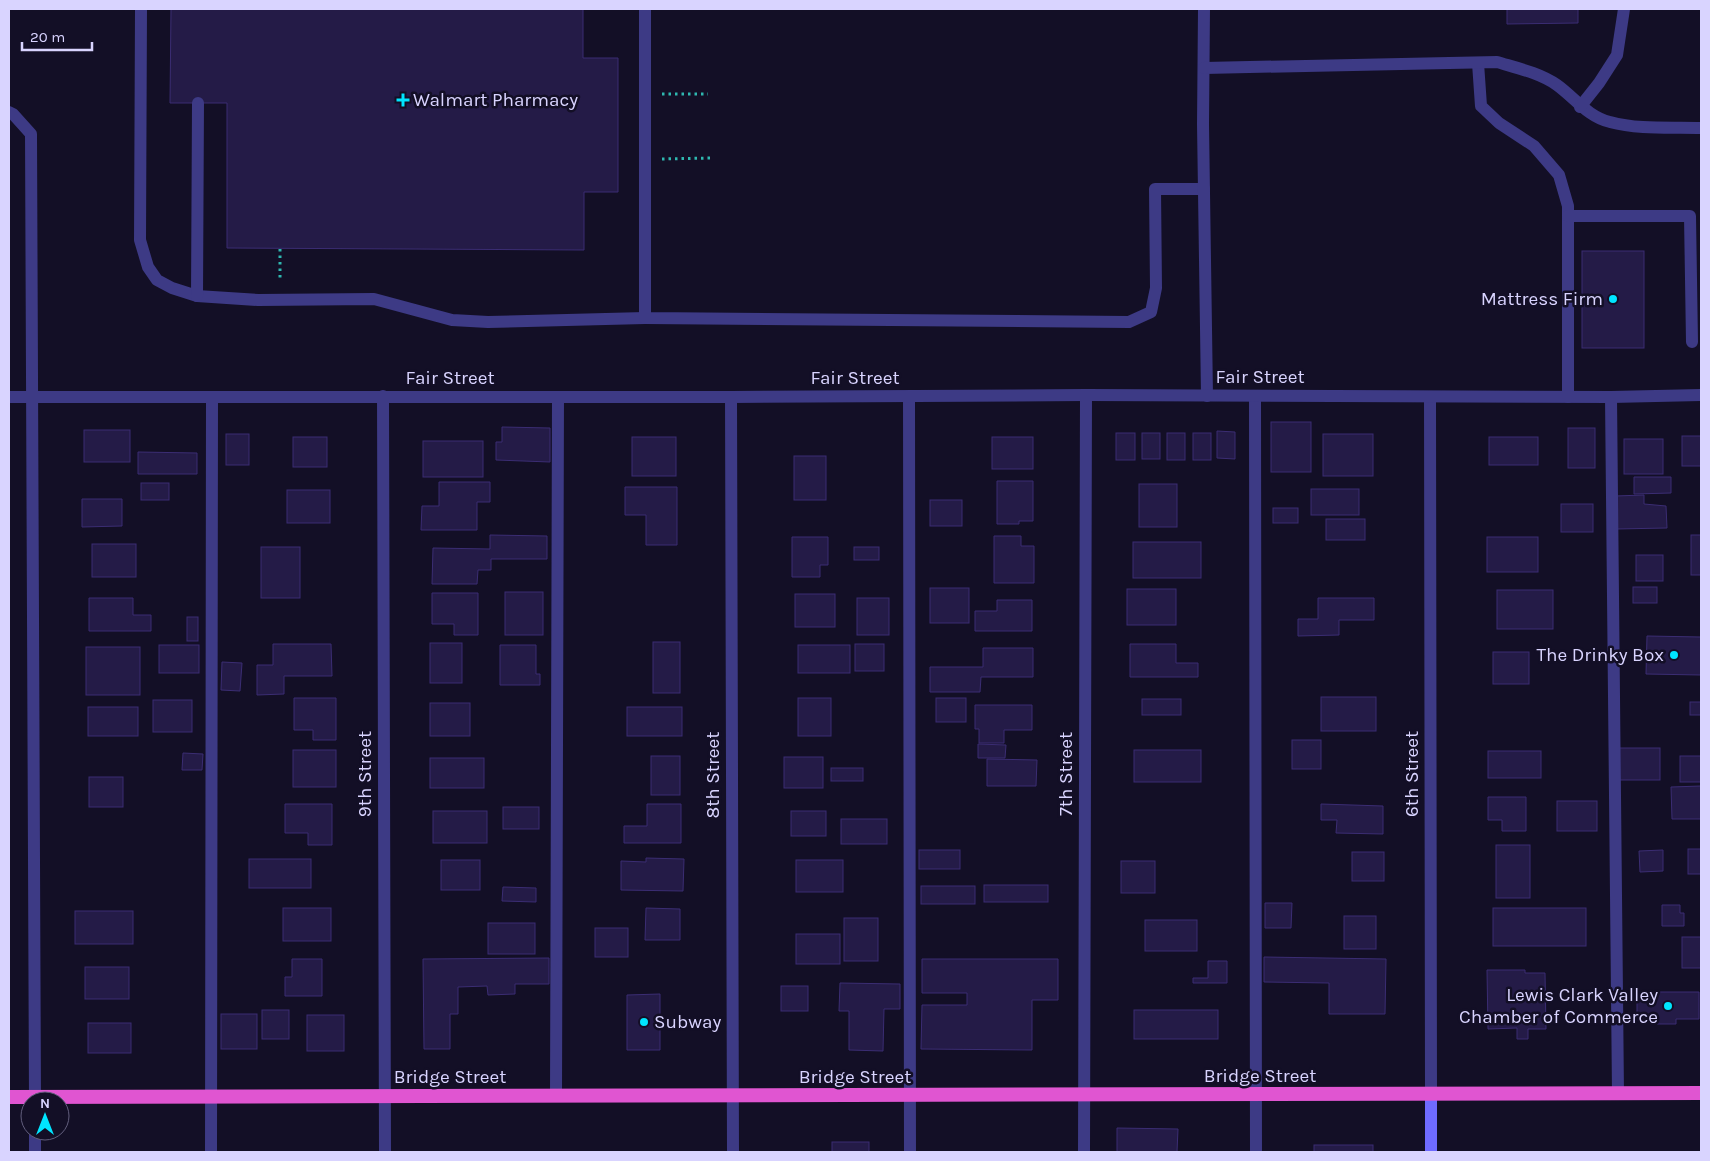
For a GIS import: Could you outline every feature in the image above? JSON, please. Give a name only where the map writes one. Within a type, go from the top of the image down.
[{"type":"highway","name":"Bridge Street","points":[[70,1099],[1084,1094],[1701,1094]]},
{"type":"main road","name":"6th Street","points":[[1431,1095],[1431,1152]]},
{"type":"street","points":[[141,9],[140,240],[148,267],[157,280],[172,288],[197,296],[258,300],[374,299],[452,320],[488,322],[644,318],[1129,322],[1151,312],[1156,288],[1155,189],[1204,189]]},
{"type":"street","points":[[644,9],[644,318]]},
{"type":"street","points":[[1204,9],[1207,396]]},
{"type":"street","points":[[1580,107],[1599,83],[1617,55],[1624,9]]},
{"type":"street","points":[[1204,68],[1497,62],[1530,72],[1557,85],[1580,107],[1608,122],[1646,127],[1701,128]]},
{"type":"street","points":[[1478,63],[1481,106],[1499,123],[1534,146],[1559,175],[1568,206],[1568,397]]},
{"type":"street","points":[[197,296],[198,103]]},
{"type":"street","points":[[9,112],[31,134],[35,1091]]},
{"type":"street","points":[[1568,216],[1690,216],[1692,342]]},
{"type":"street","name":"Fair Street","points":[[9,397],[1086,395],[1611,397],[1701,394]]},
{"type":"street","name":"7th Street","points":[[1084,1152],[1086,395]]},
{"type":"street","name":"9th Street","points":[[383,396],[385,1152]]},
{"type":"street","points":[[910,396],[910,1152]]},
{"type":"street","points":[[1255,396],[1256,1152]]},
{"type":"street","points":[[211,1152],[212,397]]},
{"type":"street","points":[[556,1096],[558,397]]},
{"type":"street","name":"8th Street","points":[[731,397],[733,1152]]},
{"type":"street","name":"6th Street","points":[[1430,397],[1431,1095]]},
{"type":"street","points":[[1611,397],[1618,1094]]},
{"type":"path","points":[[662,94],[708,94]]},
{"type":"path","points":[[661,159],[710,158]]},
{"type":"path","points":[[280,248],[280,278]]},
{"type":"building","points":[[171,9],[583,9],[583,58],[618,58],[618,192],[584,192],[584,250],[227,248],[227,103],[170,103]]},
{"type":"building","points":[[1507,9],[1578,9],[1578,23],[1507,24]]},
{"type":"building","name":"Mattress Firm","points":[[1582,251],[1644,251],[1644,348],[1582,348]]},
{"type":"building","points":[[1271,422],[1311,422],[1311,472],[1271,472]]},
{"type":"building","points":[[502,427],[550,428],[550,462],[496,460],[496,442],[502,442]]},
{"type":"building","points":[[1568,428],[1595,428],[1595,468],[1568,468]]},
{"type":"building","points":[[84,430],[130,430],[130,462],[84,462]]},
{"type":"building","points":[[1217,431],[1235,432],[1235,459],[1217,458]]},
{"type":"building","points":[[1116,433],[1135,433],[1135,460],[1116,460]]},
{"type":"building","points":[[1142,433],[1160,433],[1160,459],[1142,459]]},
{"type":"building","points":[[1167,433],[1185,433],[1185,460],[1167,460]]},
{"type":"building","points":[[1193,433],[1211,433],[1211,460],[1193,460]]},
{"type":"building","points":[[226,434],[249,434],[249,465],[226,465]]},
{"type":"building","points":[[1323,434],[1373,434],[1373,476],[1323,476]]},
{"type":"building","points":[[1682,436],[1701,436],[1701,466],[1682,466]]},
{"type":"building","points":[[293,437],[327,437],[327,467],[293,467]]},
{"type":"building","points":[[632,437],[676,437],[676,476],[632,476]]},
{"type":"building","points":[[992,437],[1033,437],[1033,469],[992,469]]},
{"type":"building","points":[[1489,437],[1538,437],[1538,465],[1489,465]]},
{"type":"building","points":[[1624,439],[1663,439],[1663,474],[1624,474]]},
{"type":"building","points":[[423,441],[483,441],[483,477],[423,477]]},
{"type":"building","points":[[138,452],[197,453],[197,474],[138,474]]},
{"type":"building","points":[[794,456],[826,456],[826,500],[794,500]]},
{"type":"building","points":[[1634,477],[1671,477],[1671,493],[1634,494]]},
{"type":"building","points":[[997,481],[1033,481],[1033,521],[1019,521],[1019,524],[997,524]]},
{"type":"building","points":[[439,482],[490,482],[490,502],[477,502],[477,530],[421,530],[422,506],[439,506]]},
{"type":"building","points":[[141,483],[169,483],[169,500],[141,500]]},
{"type":"building","points":[[1139,484],[1177,484],[1177,527],[1139,527]]},
{"type":"building","points":[[625,487],[677,487],[677,545],[646,545],[646,515],[625,515]]},
{"type":"building","points":[[1311,489],[1359,489],[1359,515],[1311,515]]},
{"type":"building","points":[[287,490],[330,490],[330,523],[287,523]]},
{"type":"building","points":[[1644,495],[1644,504],[1666,506],[1667,528],[1616,529],[1615,496]]},
{"type":"building","points":[[82,499],[122,499],[122,526],[82,527]]},
{"type":"building","points":[[930,500],[962,500],[962,526],[930,526]]},
{"type":"building","points":[[1561,504],[1593,504],[1593,532],[1561,532]]},
{"type":"building","points":[[1273,508],[1298,508],[1298,523],[1273,523]]},
{"type":"building","points":[[1326,519],[1365,519],[1365,540],[1326,540]]},
{"type":"building","points":[[490,535],[547,536],[547,559],[491,559],[491,570],[478,570],[477,584],[432,584],[433,548],[490,549]]},
{"type":"building","points":[[1691,535],[1701,535],[1701,575],[1691,575]]},
{"type":"building","points":[[994,536],[1021,536],[1021,546],[1034,546],[1034,583],[994,583]]},
{"type":"building","points":[[792,537],[828,537],[828,565],[820,565],[820,577],[792,577]]},
{"type":"building","points":[[1487,537],[1538,537],[1538,572],[1487,572]]},
{"type":"building","points":[[1133,542],[1201,542],[1201,578],[1133,578]]},
{"type":"building","points":[[92,544],[136,544],[136,577],[92,577]]},
{"type":"building","points":[[261,547],[300,547],[300,598],[261,598]]},
{"type":"building","points":[[854,547],[879,547],[879,560],[854,560]]},
{"type":"building","points":[[1636,555],[1663,555],[1663,581],[1636,581]]},
{"type":"building","points":[[1633,587],[1657,587],[1657,603],[1633,603]]},
{"type":"building","points":[[930,588],[969,588],[969,623],[930,623]]},
{"type":"building","points":[[1127,589],[1176,589],[1176,625],[1127,625]]},
{"type":"building","points":[[1497,590],[1553,590],[1553,629],[1497,629]]},
{"type":"building","points":[[505,592],[543,592],[543,635],[505,635]]},
{"type":"building","points":[[432,593],[478,593],[478,635],[454,635],[454,624],[432,624]]},
{"type":"building","points":[[795,594],[835,594],[835,627],[795,627]]},
{"type":"building","points":[[89,598],[133,598],[133,615],[151,615],[151,631],[89,631]]},
{"type":"building","points":[[857,598],[889,598],[889,635],[857,635]]},
{"type":"building","points":[[1318,598],[1374,598],[1374,620],[1339,620],[1339,635],[1298,636],[1298,619],[1318,619]]},
{"type":"building","points":[[997,600],[1032,600],[1032,631],[975,631],[975,611],[997,611]]},
{"type":"building","points":[[187,617],[198,617],[198,641],[187,641]]},
{"type":"building","name":"The Drinky Box","points":[[1647,636],[1701,637],[1701,675],[1646,674]]},
{"type":"building","points":[[653,642],[680,642],[680,693],[653,693]]},
{"type":"building","points":[[430,643],[462,643],[462,683],[430,683]]},
{"type":"building","points":[[273,644],[331,644],[332,676],[284,676],[284,694],[257,695],[257,665],[273,665]]},
{"type":"building","points":[[855,644],[884,644],[884,671],[855,671]]},
{"type":"building","points":[[1130,644],[1176,644],[1176,663],[1198,663],[1198,677],[1130,677]]},
{"type":"building","points":[[159,645],[199,645],[199,673],[159,673]]},
{"type":"building","points":[[500,645],[536,645],[536,674],[540,674],[540,685],[500,685]]},
{"type":"building","points":[[798,645],[850,645],[850,673],[798,673]]},
{"type":"building","points":[[86,647],[140,647],[140,695],[86,695]]},
{"type":"building","points":[[983,648],[1033,648],[1033,677],[981,677],[980,692],[930,692],[930,667],[983,667]]},
{"type":"building","points":[[1493,652],[1529,652],[1529,684],[1493,684]]},
{"type":"building","points":[[222,662],[242,663],[240,691],[221,690]]},
{"type":"building","points":[[1321,697],[1376,697],[1376,731],[1321,731]]},
{"type":"building","points":[[294,698],[336,698],[336,740],[313,740],[313,730],[294,730]]},
{"type":"building","points":[[798,698],[831,698],[831,736],[798,736]]},
{"type":"building","points":[[936,698],[966,698],[966,722],[936,722]]},
{"type":"building","points":[[1142,699],[1181,699],[1181,715],[1142,715]]},
{"type":"building","points":[[153,700],[192,700],[192,732],[153,732]]},
{"type":"building","points":[[1690,702],[1701,702],[1701,715],[1690,715]]},
{"type":"building","points":[[430,703],[470,703],[470,736],[430,736]]},
{"type":"building","points":[[975,705],[1032,705],[1032,730],[1004,730],[1004,743],[979,743],[979,729],[975,729]]},
{"type":"building","points":[[88,707],[138,707],[138,736],[88,736]]},
{"type":"building","points":[[627,707],[682,707],[682,736],[627,736]]},
{"type":"building","points":[[1292,740],[1321,740],[1321,769],[1292,769]]},
{"type":"building","points":[[978,744],[1006,745],[1005,758],[978,758]]},
{"type":"building","points":[[1619,748],[1660,748],[1660,780],[1619,780]]},
{"type":"building","points":[[293,750],[336,750],[336,787],[293,787]]},
{"type":"building","points":[[1134,750],[1201,750],[1201,782],[1134,782]]},
{"type":"building","points":[[1488,751],[1541,751],[1541,778],[1488,778]]},
{"type":"building","points":[[183,753],[203,754],[202,770],[182,770]]},
{"type":"building","points":[[651,756],[680,756],[680,795],[651,795]]},
{"type":"building","points":[[1680,756],[1701,756],[1701,782],[1680,782]]},
{"type":"building","points":[[784,757],[823,757],[823,788],[784,788]]},
{"type":"building","points":[[430,758],[484,758],[484,788],[430,788]]},
{"type":"building","points":[[987,759],[1037,760],[1036,786],[987,786]]},
{"type":"building","points":[[831,768],[863,768],[863,781],[831,781]]},
{"type":"building","points":[[89,777],[123,777],[123,807],[89,807]]},
{"type":"building","points":[[1701,786],[1701,819],[1672,819],[1671,787]]},
{"type":"building","points":[[1488,797],[1526,797],[1526,831],[1502,831],[1502,820],[1488,820]]},
{"type":"building","points":[[1557,801],[1597,801],[1597,831],[1557,831]]},
{"type":"building","points":[[285,804],[332,804],[332,845],[308,845],[308,833],[285,833]]},
{"type":"building","points":[[647,804],[681,804],[681,843],[624,843],[624,826],[647,826]]},
{"type":"building","points":[[1321,804],[1383,806],[1383,834],[1336,833],[1337,820],[1321,820]]},
{"type":"building","points":[[503,807],[539,807],[539,829],[503,829]]},
{"type":"building","points":[[433,811],[487,811],[487,843],[433,843]]},
{"type":"building","points":[[791,811],[826,811],[826,836],[791,836]]},
{"type":"building","points":[[841,819],[887,819],[887,844],[841,844]]},
{"type":"building","points":[[1496,845],[1530,845],[1530,898],[1496,898]]},
{"type":"building","points":[[1688,849],[1701,849],[1701,874],[1688,874]]},
{"type":"building","points":[[919,850],[960,850],[960,869],[919,869]]},
{"type":"building","points":[[1663,850],[1663,871],[1640,872],[1639,851]]},
{"type":"building","points":[[1352,852],[1384,852],[1384,881],[1352,881]]},
{"type":"building","points":[[646,858],[684,859],[683,891],[621,890],[621,861],[646,862]]},
{"type":"building","points":[[249,859],[311,859],[311,888],[249,888]]},
{"type":"building","points":[[441,860],[480,860],[480,890],[441,890]]},
{"type":"building","points":[[796,860],[843,860],[843,892],[796,892]]},
{"type":"building","points":[[1121,861],[1155,861],[1155,893],[1121,893]]},
{"type":"building","points":[[984,885],[1048,885],[1048,902],[984,902]]},
{"type":"building","points":[[921,886],[975,886],[975,904],[921,904]]},
{"type":"building","points":[[503,887],[536,888],[536,902],[502,901]]},
{"type":"building","points":[[1265,903],[1292,903],[1291,928],[1265,928]]},
{"type":"building","points":[[1662,905],[1680,905],[1680,913],[1684,913],[1684,926],[1662,926]]},
{"type":"building","points":[[283,908],[331,908],[331,941],[283,941]]},
{"type":"building","points":[[646,908],[680,909],[680,940],[645,940]]},
{"type":"building","points":[[1493,908],[1586,908],[1586,946],[1493,946]]},
{"type":"building","points":[[75,911],[133,911],[133,944],[75,944]]},
{"type":"building","points":[[1344,916],[1376,916],[1376,949],[1344,949]]},
{"type":"building","points":[[844,918],[878,918],[878,961],[844,961]]},
{"type":"building","points":[[1145,920],[1197,920],[1197,951],[1145,951]]},
{"type":"building","points":[[488,923],[535,923],[535,954],[488,954]]},
{"type":"building","points":[[595,928],[628,928],[628,957],[595,957]]},
{"type":"building","points":[[796,934],[840,934],[840,964],[796,964]]},
{"type":"building","points":[[1682,937],[1701,937],[1701,968],[1682,968]]},
{"type":"building","points":[[1264,957],[1386,959],[1385,1014],[1329,1014],[1329,983],[1264,982]]},
{"type":"building","points":[[549,958],[549,984],[515,984],[515,994],[488,995],[487,986],[458,987],[458,1014],[450,1014],[450,1049],[424,1049],[423,959]]},
{"type":"building","points":[[292,959],[322,959],[322,996],[285,996],[285,977],[292,977]]},
{"type":"building","points":[[922,959],[1058,959],[1058,1000],[1032,1000],[1032,1050],[921,1049],[922,1005],[967,1005],[967,993],[922,993]]},
{"type":"building","points":[[1208,961],[1227,961],[1227,983],[1193,983],[1193,978],[1208,978]]},
{"type":"building","points":[[85,967],[129,967],[129,999],[85,999]]},
{"type":"building","points":[[1487,970],[1525,970],[1525,973],[1545,973],[1546,1029],[1528,1029],[1528,1039],[1517,1039],[1517,1028],[1488,1029]]},
{"type":"building","points":[[840,983],[900,984],[900,1009],[884,1009],[883,1051],[849,1050],[849,1011],[839,1011]]},
{"type":"building","points":[[781,986],[808,986],[808,1011],[781,1011]]},
{"type":"building","name":"Lewis Clark Valley Chamber of Commerce","points":[[1637,992],[1699,992],[1699,1019],[1676,1019],[1676,1024],[1657,1024],[1657,1019],[1637,1020]]},
{"type":"building","name":"Subway","points":[[660,994],[660,1050],[627,1050],[627,995]]},
{"type":"building","points":[[262,1010],[289,1010],[289,1039],[262,1039]]},
{"type":"building","points":[[1134,1010],[1218,1010],[1218,1039],[1134,1039]]},
{"type":"building","points":[[221,1014],[257,1014],[257,1049],[221,1049]]},
{"type":"building","points":[[307,1015],[344,1015],[344,1051],[307,1051]]},
{"type":"building","points":[[88,1023],[131,1023],[131,1053],[88,1053]]},
{"type":"building","points":[[1117,1128],[1178,1129],[1177,1152],[1117,1152]]},
{"type":"building","points":[[832,1142],[869,1142],[869,1152],[832,1152]]},
{"type":"building","points":[[1314,1145],[1373,1145],[1373,1152],[1314,1152]]},
{"type":"place","name":"Walmart Pharmacy","points":[[403,100]]},
{"type":"place","name":"Mattress Firm","points":[[1613,299]]},
{"type":"place","name":"The Drinky Box","points":[[1674,655]]},
{"type":"place","name":"Lewis Clark Valley Chamber of Commerce","points":[[1668,1006]]},
{"type":"place","name":"Subway","points":[[644,1022]]}]
